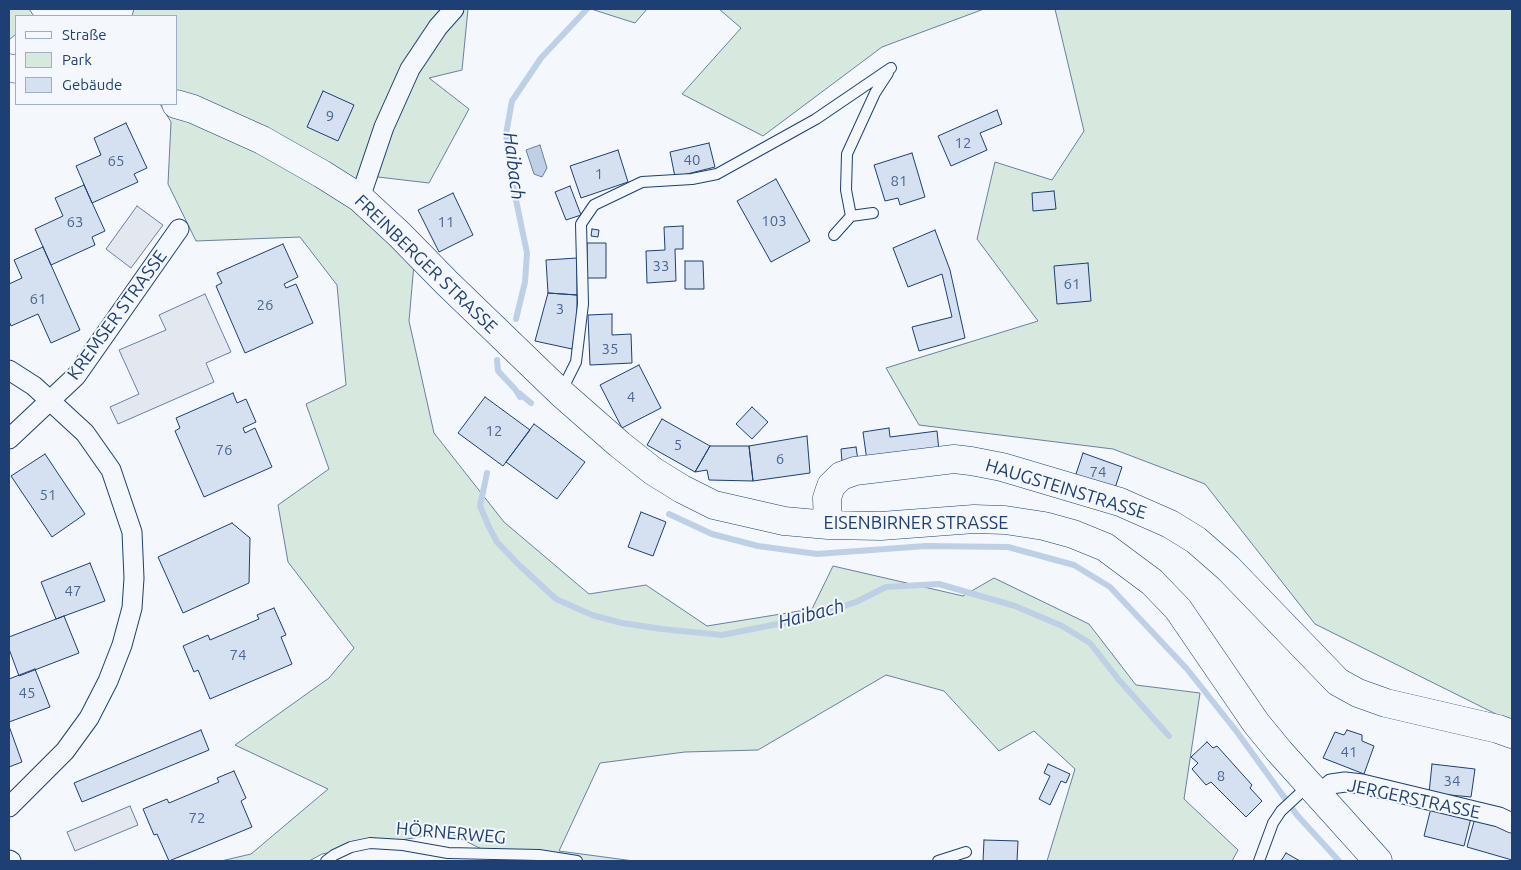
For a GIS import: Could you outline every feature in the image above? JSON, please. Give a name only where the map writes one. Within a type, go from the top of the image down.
[{"type":"main road","name":"FREINBERGER STRASSE","points":[[178,105],[193,109],[262,140],[360,198],[399,234],[513,348]]},
{"type":"main road","name":"EISENBIRNER STRASSE","points":[[513,348],[619,444],[682,490],[714,505],[784,521],[828,525],[881,526],[974,519],[1005,520],[1044,526],[1073,534],[1105,547],[1152,582],[1178,609],[1256,723],[1308,792],[1378,861]]},
{"type":"main road","name":"HAUGSTEINSTRASSE","points":[[828,525],[827,498],[831,486],[841,476],[855,471],[954,459],[1002,467],[1120,502],[1170,524],[1196,540],[1228,568],[1338,682],[1358,693],[1386,703],[1498,729],[1512,734]]},
{"type":"street","points":[[360,198],[384,127],[410,69],[438,27],[454,9]]},
{"type":"street","name":"KREMSER STRASSE","points":[[9,439],[76,376],[179,229]]},
{"type":"street","points":[[9,370],[34,386],[86,433],[111,470],[132,532],[134,570],[132,608],[122,644],[108,681],[89,718],[65,751],[9,807]]},
{"type":"street","name":"JERGERSTRASSE","points":[[1308,792],[1331,784],[1344,782],[1362,784],[1499,817],[1512,823]]},
{"type":"lane","points":[[561,393],[576,362],[584,304],[581,224],[594,205],[642,182],[692,179],[717,174],[816,119],[891,68],[875,93],[847,154],[846,190],[851,216]]},
{"type":"lane","points":[[834,236],[851,216],[873,213]]},
{"type":"lane","points":[[1259,861],[1273,822],[1281,811],[1308,792]]},
{"type":"lane","name":"HÖRNERWEG","points":[[326,861],[351,847],[370,843],[403,845],[448,852],[539,855],[577,861]]},
{"type":"lane","points":[[938,861],[966,852]]},
{"type":"green space","points":[[9,9],[29,9],[33,15],[15,15],[15,35],[9,40]]},
{"type":"green space","points":[[134,9],[468,9],[462,70],[429,78],[469,109],[429,183],[378,177],[346,198],[414,264],[409,321],[434,433],[504,522],[589,594],[646,585],[707,626],[812,609],[833,566],[963,596],[994,578],[1089,624],[1136,685],[1200,693],[1184,799],[1238,850],[1232,861],[1047,861],[1075,769],[1034,731],[999,751],[944,691],[886,675],[758,750],[685,752],[600,763],[559,851],[634,861],[506,861],[447,832],[322,854],[309,861],[221,861],[251,854],[328,789],[235,745],[329,678],[354,648],[288,562],[278,505],[329,469],[306,404],[346,385],[337,285],[300,237],[196,241],[168,184],[171,122],[161,105],[178,105],[178,15],[132,15]]},
{"type":"green space","points":[[591,9],[647,9],[635,23]]},
{"type":"green space","points":[[719,9],[984,9],[882,47],[763,136],[682,94],[741,28]]},
{"type":"green space","points":[[1055,9],[1512,9],[1512,722],[1315,624],[1205,484],[1113,449],[919,425],[886,368],[1038,321],[977,239],[995,162],[1052,180],[1084,131]]},
{"type":"shaded area","points":[[137,206],[163,225],[131,268],[106,249]]},
{"type":"shaded area","points":[[205,294],[231,352],[206,363],[214,382],[118,424],[110,407],[139,394],[119,350],[166,330],[159,315]]},
{"type":"shaded area","points":[[130,806],[138,825],[75,851],[67,832]]},
{"type":"water","points":[[540,145],[547,168],[542,177],[534,174],[526,150]]},
{"type":"building","points":[[323,91],[354,105],[338,141],[307,127]]},
{"type":"building","points":[[997,110],[1002,124],[980,133],[987,150],[951,166],[938,136]]},
{"type":"building","points":[[126,123],[147,168],[134,174],[138,182],[92,203],[76,166],[101,155],[94,138]]},
{"type":"building","points":[[709,143],[715,167],[675,177],[670,152]]},
{"type":"building","points":[[618,150],[628,182],[581,198],[570,166]]},
{"type":"building","points":[[912,153],[925,197],[900,205],[898,198],[885,201],[874,165]]},
{"type":"building","points":[[776,179],[810,241],[771,262],[737,201]]},
{"type":"building","points":[[84,185],[105,231],[92,237],[95,245],[51,265],[35,229],[63,216],[55,198]]},
{"type":"building","points":[[570,186],[581,215],[566,220],[555,192]]},
{"type":"building","points":[[1054,191],[1056,209],[1033,211],[1032,193]]},
{"type":"building","points":[[453,193],[473,235],[439,252],[418,210]]},
{"type":"building","points":[[683,226],[683,249],[675,249],[676,281],[647,283],[646,251],[665,250],[664,227]]},
{"type":"building","points":[[592,229],[599,230],[598,237],[591,236]]},
{"type":"building","points":[[935,230],[950,270],[965,338],[919,351],[912,327],[952,317],[942,274],[908,287],[893,248]]},
{"type":"building","points":[[587,243],[606,243],[606,278],[587,278]]},
{"type":"building","points":[[283,244],[298,277],[284,284],[286,288],[296,284],[313,323],[245,353],[216,286],[222,283],[217,273]]},
{"type":"building","points":[[43,247],[80,330],[51,343],[38,314],[11,326],[9,321],[9,284],[22,278],[14,260]]},
{"type":"building","points":[[577,258],[577,295],[548,293],[546,260]]},
{"type":"building","points":[[685,261],[703,261],[704,289],[685,289]]},
{"type":"building","points":[[1088,263],[1091,301],[1057,304],[1054,266]]},
{"type":"building","points":[[548,293],[577,295],[577,322],[572,349],[535,341]]},
{"type":"building","points":[[612,314],[612,335],[631,334],[632,363],[590,365],[588,315]]},
{"type":"building","points":[[639,365],[661,408],[622,428],[600,385]]},
{"type":"building","points":[[233,393],[237,403],[246,399],[256,422],[243,428],[245,433],[255,428],[272,467],[204,497],[175,431],[180,428],[176,418]]},
{"type":"building","points":[[485,397],[530,430],[503,466],[458,433]]},
{"type":"building","points":[[752,407],[768,422],[752,439],[736,424]]},
{"type":"building","points":[[662,419],[710,446],[695,472],[647,445]]},
{"type":"building","points":[[534,424],[585,462],[557,499],[506,462]]},
{"type":"building","points":[[889,428],[890,437],[937,431],[939,451],[867,461],[863,432]]},
{"type":"building","points":[[807,436],[810,473],[753,481],[749,446]]},
{"type":"building","points":[[710,446],[749,446],[753,481],[709,480],[707,470],[695,472]]},
{"type":"building","points":[[856,447],[858,460],[842,462],[841,449]]},
{"type":"building","points":[[1083,453],[1122,467],[1114,491],[1075,477]]},
{"type":"building","points":[[45,454],[85,514],[52,537],[11,476]]},
{"type":"building","points":[[641,512],[666,522],[653,556],[628,547]]},
{"type":"building","points":[[232,523],[250,538],[249,583],[183,613],[158,557]]},
{"type":"building","points":[[90,563],[105,601],[56,619],[41,582]]},
{"type":"building","points":[[274,608],[286,635],[281,637],[292,664],[210,699],[198,670],[194,672],[183,646],[208,635],[210,640],[259,619],[257,615]]},
{"type":"building","points":[[64,616],[79,653],[19,676],[9,649],[9,637]]},
{"type":"building","points":[[35,669],[50,707],[9,722],[9,679]]},
{"type":"building","points":[[9,726],[22,762],[9,767]]},
{"type":"building","points":[[201,730],[209,750],[82,802],[74,783]]},
{"type":"building","points":[[1347,730],[1362,735],[1362,741],[1374,746],[1364,774],[1323,758],[1335,732],[1344,735]]},
{"type":"building","points":[[1207,742],[1213,748],[1217,746],[1252,785],[1250,788],[1262,801],[1246,817],[1211,782],[1206,785],[1192,769],[1198,763],[1191,757]]},
{"type":"building","points":[[1048,764],[1070,774],[1066,783],[1061,781],[1050,805],[1039,799],[1050,776],[1044,773]]},
{"type":"building","points":[[1432,764],[1475,769],[1471,797],[1429,793]]},
{"type":"building","points":[[234,771],[246,798],[241,801],[252,827],[169,861],[157,834],[154,835],[143,809],[167,799],[169,803],[219,782],[217,778]]},
{"type":"building","points":[[1432,804],[1472,814],[1464,846],[1424,836]]},
{"type":"building","points":[[1475,818],[1512,829],[1512,860],[1467,847]]},
{"type":"building","points":[[984,840],[1018,841],[1017,861],[983,861]]},
{"type":"building","points":[[1286,853],[1300,861],[1281,861]]},
{"type":"waterway","name":"Haibach","points":[[516,319],[525,282],[527,253],[511,176],[506,134],[512,101],[541,58],[587,9]]},
{"type":"waterway","name":"Haibach","points":[[497,360],[498,371],[520,397]]},
{"type":"waterway","points":[[519,393],[531,403]]},
{"type":"waterway","name":"Haibach","points":[[487,473],[480,506],[497,542],[556,599],[592,615],[622,623],[722,635],[808,618],[856,602],[886,587],[939,584],[1015,606],[1062,626],[1090,643],[1119,680],[1169,736]]},
{"type":"waterway","points":[[669,514],[712,534],[758,546],[817,554],[926,546],[1008,547],[1074,565],[1110,587],[1187,669],[1237,732],[1297,815],[1339,861]]}]
